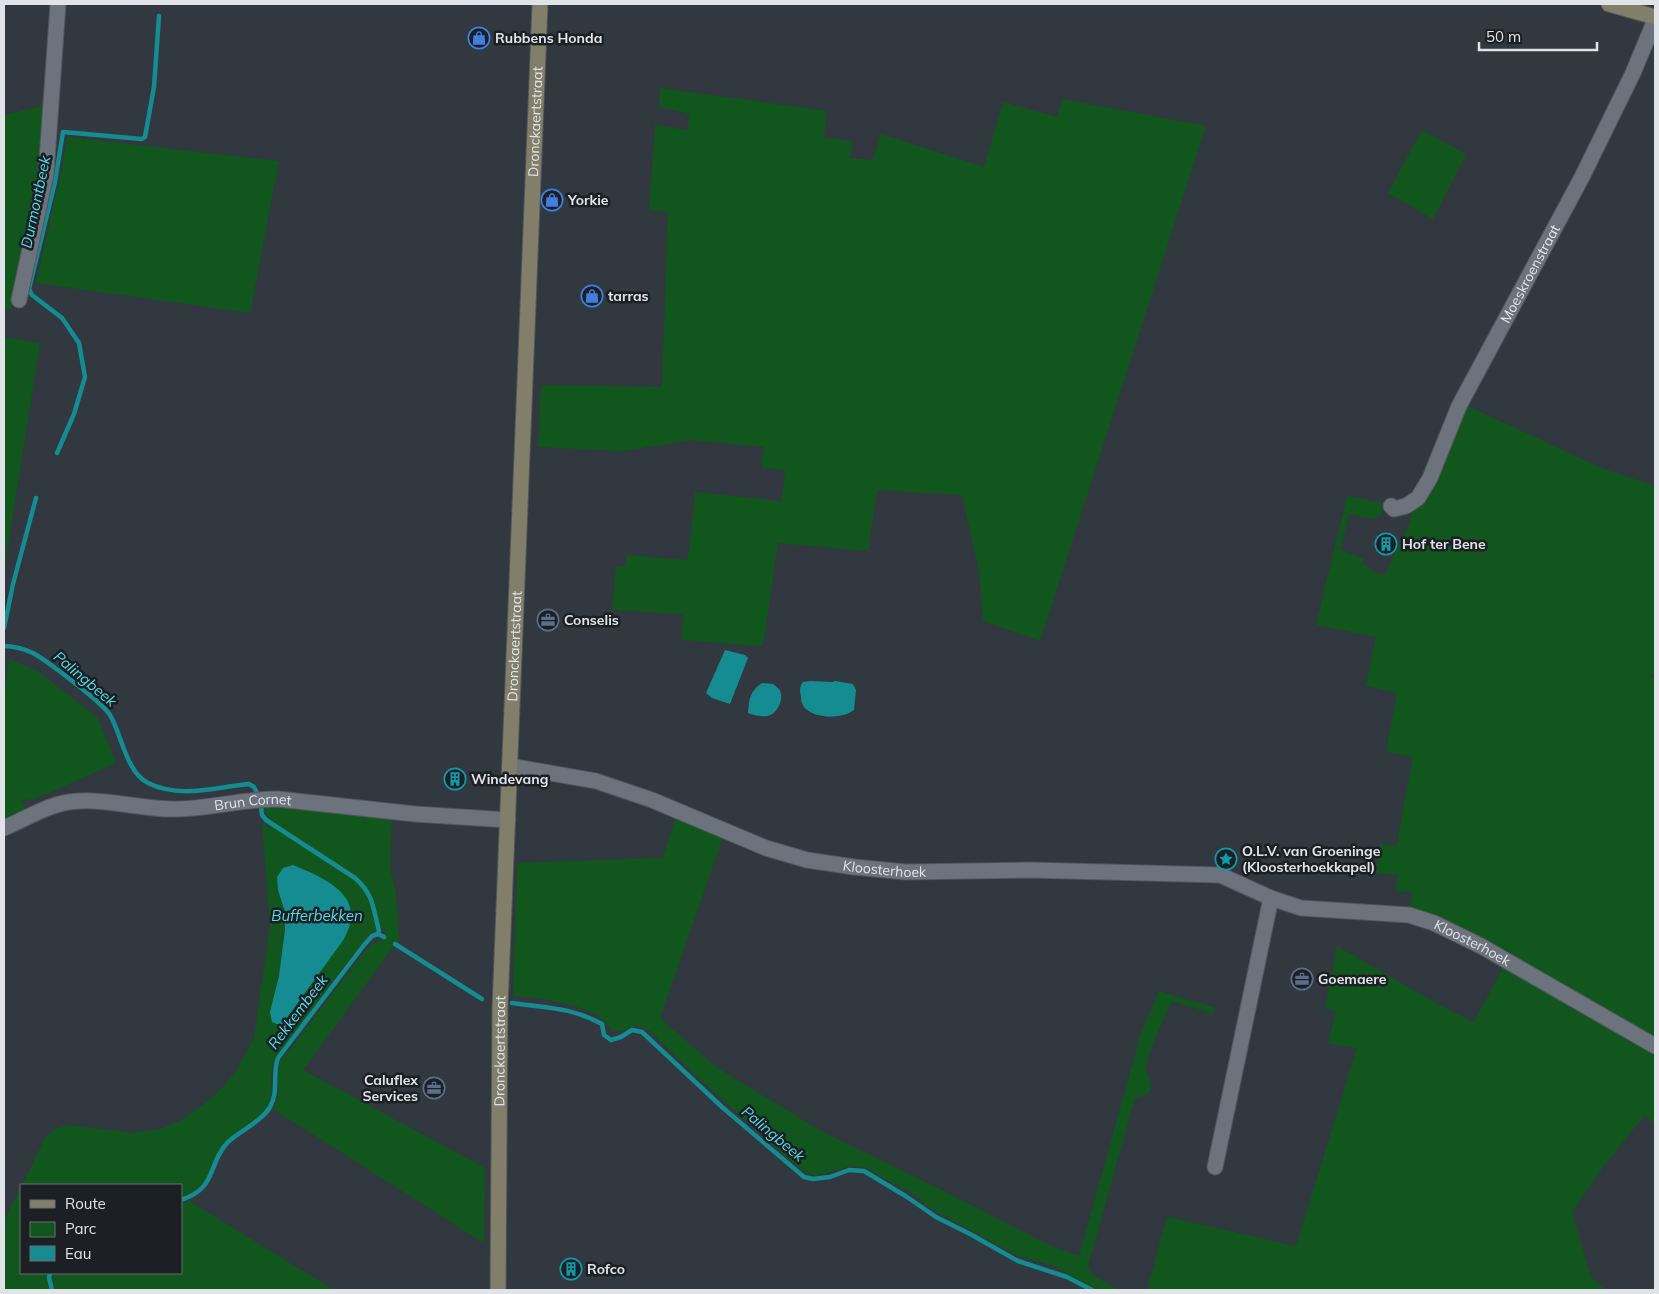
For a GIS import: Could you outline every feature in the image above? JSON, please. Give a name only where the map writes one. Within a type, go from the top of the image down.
[{"type":"main road","name":"Dronckaertstraat","points":[[498,1290],[500,1017],[540,4]]},
{"type":"main road","name":"Moeskroenstraat","points":[[1609,4],[1655,19]]},
{"type":"street","points":[[19,300],[46,174],[58,4]]},
{"type":"street","name":"Moeskroenstraat","points":[[1391,506],[1394,509],[1406,506],[1418,498],[1430,478],[1459,406],[1582,177],[1634,73],[1655,19]]},
{"type":"street","name":"Kloosterhoek","points":[[510,766],[596,781],[652,800],[766,848],[807,860],[906,872],[1031,870],[1220,875],[1271,898],[1301,908],[1409,916],[1434,923],[1481,946],[1655,1046]]},
{"type":"street","name":"Brun Cornet","points":[[4,828],[56,805],[76,802],[103,802],[169,810],[226,805],[262,799],[278,799],[415,814],[508,820]]},
{"type":"street","points":[[1215,1167],[1271,898]]},
{"type":"green space","points":[[660,88],[827,111],[824,138],[852,141],[850,158],[873,160],[881,134],[984,167],[1003,102],[1057,117],[1062,99],[1206,126],[1040,641],[983,621],[979,571],[962,495],[877,490],[868,551],[778,543],[763,646],[682,640],[683,614],[612,610],[616,566],[625,566],[626,555],[687,560],[695,492],[782,501],[785,470],[761,467],[764,447],[691,440],[623,451],[538,447],[541,385],[662,387],[668,212],[649,210],[655,125],[687,130],[690,114],[659,107]]},
{"type":"green space","points":[[46,105],[38,189],[18,268],[11,309],[4,309],[4,115]]},
{"type":"green space","points":[[1422,130],[1466,154],[1433,219],[1388,193]]},
{"type":"green space","points":[[67,137],[279,161],[250,313],[36,283],[62,169]]},
{"type":"green space","points":[[4,337],[40,343],[4,571]]},
{"type":"green space","points":[[1464,404],[1599,467],[1655,486],[1655,667],[1651,677],[1655,678],[1655,1039],[1622,1022],[1515,955],[1450,923],[1410,911],[1412,892],[1396,891],[1398,875],[1376,873],[1380,844],[1396,847],[1413,757],[1386,752],[1397,693],[1366,686],[1376,637],[1316,625],[1347,496],[1385,503],[1381,515],[1374,519],[1349,514],[1340,550],[1364,559],[1363,564],[1374,572],[1385,575],[1409,524],[1412,509]]},
{"type":"green space","points":[[9,659],[36,670],[98,718],[116,763],[35,799],[22,800],[27,812],[4,824],[4,698]]},
{"type":"green space","points":[[284,804],[392,819],[390,869],[396,893],[399,939],[303,1070],[485,1168],[484,1243],[273,1109],[278,1096],[278,1069],[281,1059],[372,943],[381,941],[386,933],[385,928],[369,934],[276,1057],[272,1067],[272,1091],[268,1105],[259,1116],[235,1133],[225,1143],[204,1182],[191,1193],[182,1197],[182,1184],[22,1184],[46,1136],[57,1128],[70,1125],[133,1133],[160,1129],[180,1121],[207,1102],[225,1085],[238,1068],[254,1038],[270,926],[262,822],[270,829],[264,806]],"holes":[[[293,865],[336,888],[270,1012],[279,976],[285,930],[284,909],[278,890]]]},
{"type":"green space","points":[[676,815],[723,837],[660,1018],[716,1067],[821,1131],[1049,1245],[1079,1256],[1141,1033],[1159,991],[1216,1008],[1214,1014],[1172,1001],[1151,1049],[1146,1066],[1150,1089],[1146,1094],[1135,1098],[1088,1266],[1091,1274],[1118,1290],[1097,1290],[1054,1266],[1018,1256],[928,1207],[914,1194],[865,1168],[851,1166],[814,1176],[801,1170],[693,1073],[650,1031],[637,1025],[622,1031],[612,1031],[602,1019],[584,1009],[546,1000],[513,996],[517,863],[663,858]]},
{"type":"green space","points":[[1337,946],[1441,1006],[1474,1022],[1505,964],[1655,1052],[1655,1124],[1645,1115],[1603,1167],[1572,1212],[1591,1277],[1606,1290],[1147,1290],[1167,1217],[1296,1246],[1357,1048],[1328,1043],[1336,1011],[1325,1009]]},
{"type":"green space","points":[[20,1188],[20,1274],[47,1274],[49,1290],[4,1290],[4,1221]]},
{"type":"green space","points":[[189,1201],[334,1290],[55,1290],[53,1274],[182,1274],[182,1204]]},
{"type":"water","points":[[725,650],[745,655],[748,658],[730,704],[712,698],[706,693]]},
{"type":"water","points":[[835,681],[853,684],[856,690],[854,710],[836,716],[822,716],[810,712],[802,704],[800,689],[803,682]]},
{"type":"water","points":[[762,683],[773,684],[781,693],[781,701],[777,709],[768,716],[748,713],[751,696]]},
{"type":"water","name":"Bufferbekken","points":[[293,865],[324,879],[342,893],[348,902],[351,912],[350,926],[344,939],[281,1026],[272,1022],[270,1012],[279,976],[285,930],[284,909],[278,890],[277,877],[283,868]]},
{"type":"waterway","name":"Durmontbeek","points":[[57,453],[74,414],[85,377],[79,343],[62,318],[32,295],[29,289],[55,182],[63,132],[142,139],[145,137],[154,87],[159,16]]},
{"type":"waterway","name":"Durmontbeek","points":[[4,628],[13,584],[36,498]]},
{"type":"waterway","name":"Palingbeek","points":[[4,646],[19,648],[33,653],[97,701],[110,715],[134,771],[148,783],[160,788],[185,791],[249,784],[254,787],[257,793]]},
{"type":"waterway","name":"Palingbeek","points":[[261,807],[262,815],[266,820],[355,878],[361,884],[372,902],[379,931],[378,934],[384,937]]},
{"type":"waterway","name":"Rekkembeek","points":[[182,1200],[201,1189],[207,1182],[221,1150],[228,1142],[256,1122],[270,1107],[275,1089],[275,1070],[278,1058],[364,945],[372,936],[378,934]]},
{"type":"waterway","name":"Palingbeek","points":[[395,944],[482,999]]},
{"type":"waterway","name":"Palingbeek","points":[[512,1003],[569,1011],[591,1018],[602,1024],[604,1035],[611,1040],[621,1037],[632,1030],[642,1032],[722,1107],[804,1177],[813,1179],[830,1177],[849,1170],[864,1171],[936,1217],[1018,1261],[1067,1277],[1092,1290]]},
{"type":"waterway","name":"Rekkembeek","points":[[50,1274],[52,1290]]},
{"type":"place","name":"Rubbens Honda","points":[[479,38]]},
{"type":"place","name":"Yorkie","points":[[552,200]]},
{"type":"place","name":"tarras","points":[[592,296]]},
{"type":"place","name":"Hof ter Bene","points":[[1386,544]]},
{"type":"place","name":"Conselis","points":[[548,620]]},
{"type":"place","name":"Windevang","points":[[455,779]]},
{"type":"place","name":"O.L.V. van Groeninge (Kloosterhoekkapel)","points":[[1226,859]]},
{"type":"place","name":"Goemaere","points":[[1302,979]]},
{"type":"place","name":"Caluflex Services","points":[[434,1088]]},
{"type":"place","name":"Rofco","points":[[571,1269]]}]
